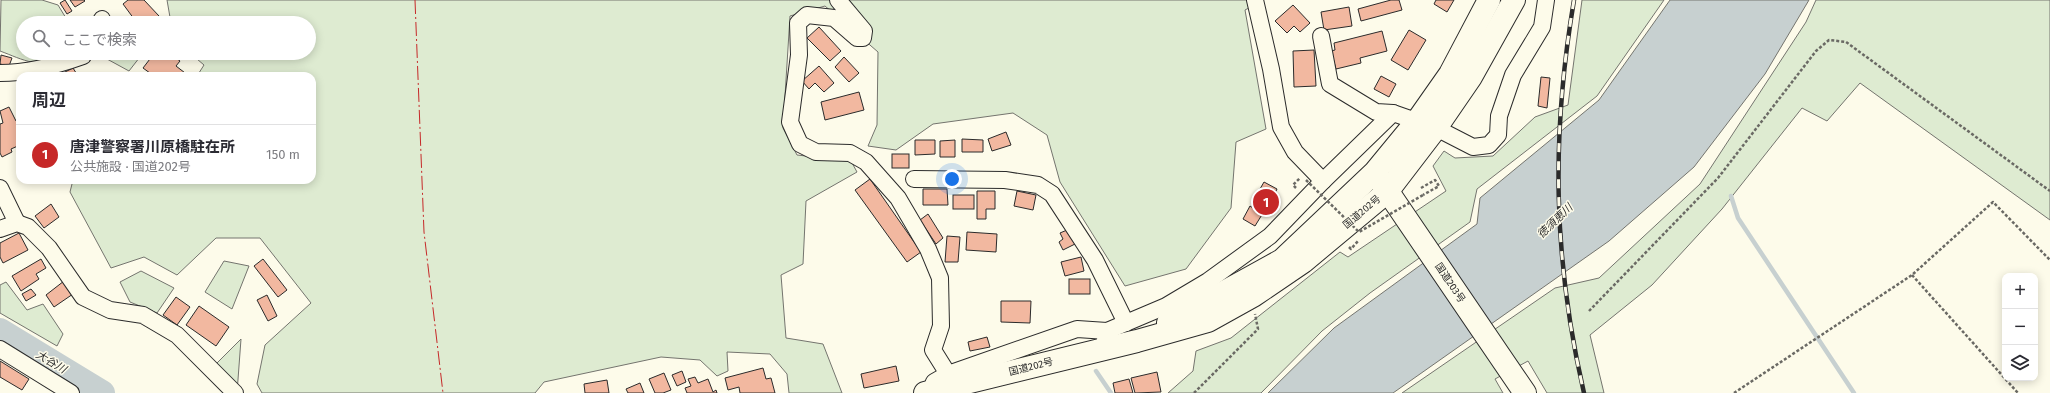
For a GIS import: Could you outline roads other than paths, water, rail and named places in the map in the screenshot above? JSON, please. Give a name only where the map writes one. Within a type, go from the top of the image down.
[{"type":"highway","name":"国道202号","points":[[928,392],[1132,332],[1208,321],[1253,296],[1303,262],[1387,192],[1426,124],[1450,74],[1489,0]]},
{"type":"highway","name":"国道202号","points":[[1132,332],[1282,260],[1426,124],[1471,77],[1514,0]]},
{"type":"highway","name":"国道203号","points":[[1375,172],[1387,192],[1519,384]]},
{"type":"street","points":[[838,0],[864,31],[863,38],[857,38],[834,18],[807,15],[798,23],[799,55],[790,122],[800,144],[816,152],[850,153],[861,159],[866,162],[898,198],[928,249],[940,278],[941,326],[933,350],[948,374]]},
{"type":"street","points":[[1254,0],[1271,68],[1281,127],[1295,152],[1323,181]]},
{"type":"street","points":[[1321,36],[1330,84],[1376,112],[1393,113],[1426,124],[1473,148],[1489,145],[1498,135],[1499,116],[1513,76],[1542,26],[1546,0]]},
{"type":"street","points":[[24,72],[54,66],[71,60]]},
{"type":"street","points":[[0,73],[16,73]]},
{"type":"street","points":[[914,179],[1005,180],[1038,185],[1052,194],[1095,260],[1132,332],[1166,306],[1208,282],[1270,236],[1323,181],[1393,113]]},
{"type":"street","points":[[0,188],[17,223]]},
{"type":"street","points":[[0,229],[17,223],[28,227],[49,248],[83,297],[110,310],[143,315],[178,335],[235,393]]},
{"type":"street","points":[[928,392],[934,382],[948,374],[1077,329],[1105,340]]},
{"type":"street","points":[[0,349],[58,388],[71,393]]},
{"type":"water","name":"徳須恵川","points":[[1670,0],[1809,0],[1765,74],[1694,167],[1609,241],[1393,393],[1268,393],[1334,328],[1477,224],[1480,198],[1599,100]]},
{"type":"waterway","points":[[1731,196],[1738,218],[1854,393]]},
{"type":"waterway","name":"大谷川","points":[[0,331],[102,393]]},
{"type":"waterway","points":[[1096,371],[1111,393]]},
{"type":"railway","points":[[1574,0],[1562,100],[1559,149],[1559,197],[1561,246],[1566,294],[1584,393]]},
{"type":"place","name":"唐津警察署川原橋駐在所","points":[[1266,202]]}]
